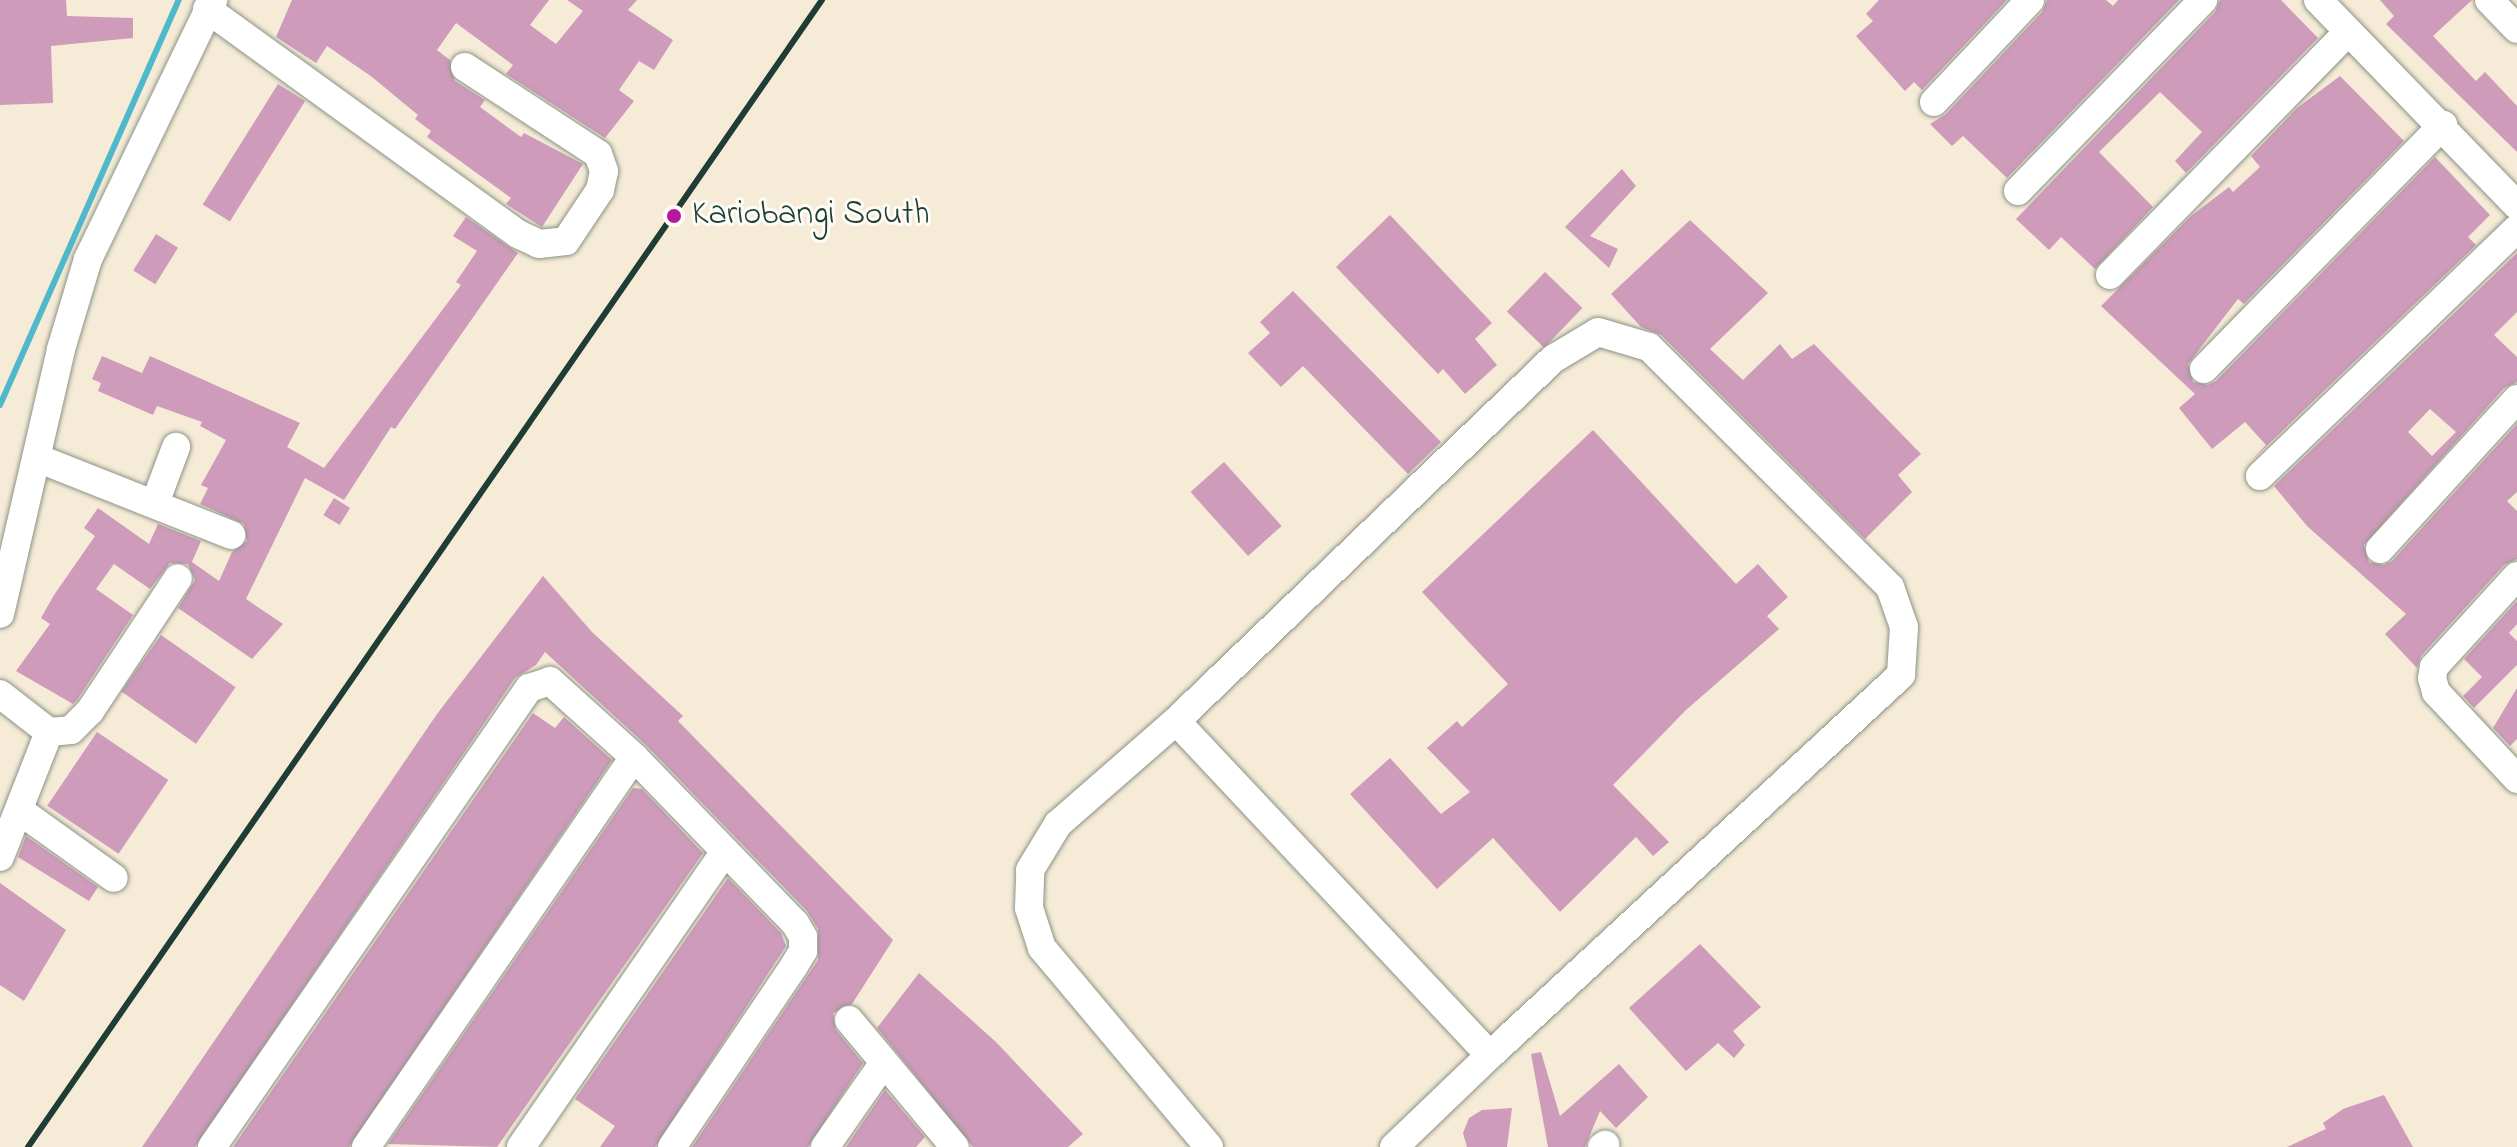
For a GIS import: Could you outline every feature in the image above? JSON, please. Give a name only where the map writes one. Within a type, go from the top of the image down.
[{"type":"street","points":[[1934,102],[2030,0]]},
{"type":"street","points":[[2018,191],[2203,0]]},
{"type":"street","points":[[2318,0],[2443,125],[2517,205]]},
{"type":"street","points":[[2489,0],[2517,29]]},
{"type":"street","points":[[0,614],[88,259],[210,5],[518,234],[539,244],[566,241],[600,190],[604,171],[598,154],[465,67]]},
{"type":"street","points":[[2110,275],[2348,32]]},
{"type":"street","points":[[2204,369],[2443,125]]},
{"type":"street","points":[[2260,476],[2517,229]]},
{"type":"street","points":[[1209,1147],[1042,948],[1029,908],[1030,870],[1058,824],[1176,721],[1553,359],[1598,332],[1649,347],[1890,587],[1904,627],[1901,675],[1394,1147]]},
{"type":"street","points":[[2380,549],[2517,399]]},
{"type":"street","points":[[155,503],[176,447]]},
{"type":"street","points":[[37,458],[231,535]]},
{"type":"street","points":[[2517,576],[2434,667],[2432,678],[2436,692],[2517,779]]},
{"type":"street","points":[[0,694],[49,732],[71,730],[90,711],[178,578]]},
{"type":"street","points":[[212,1147],[529,688],[550,681],[634,757],[795,923],[803,951],[672,1147]]},
{"type":"street","points":[[1176,721],[1490,1055]]},
{"type":"street","points":[[0,857],[49,732]]},
{"type":"street","points":[[366,1147],[634,757]]},
{"type":"street","points":[[20,811],[114,878]]},
{"type":"street","points":[[521,1147],[724,853]]},
{"type":"street","points":[[849,1020],[955,1147]]},
{"type":"street","points":[[825,1147],[883,1064]]},
{"type":"building","points":[[0,0],[66,0],[67,16],[133,18],[133,38],[51,46],[53,103],[0,105]]},
{"type":"building","points":[[292,0],[549,0],[530,25],[556,44],[583,11],[567,0],[637,0],[628,10],[673,40],[654,70],[639,61],[619,90],[634,101],[605,138],[506,74],[513,65],[456,23],[437,50],[450,60],[455,81],[485,100],[480,107],[521,137],[524,133],[583,164],[542,227],[506,204],[511,198],[427,137],[431,131],[415,119],[418,115],[372,77],[327,46],[316,63],[276,37]]},
{"type":"building","points":[[1879,0],[2007,0],[1922,90],[1914,82],[1905,91],[1856,36],[1873,21],[1866,14]]},
{"type":"building","points":[[2047,0],[2106,0],[2113,6],[2118,0],[2179,0],[2007,178],[1963,136],[1952,146],[1930,124],[1946,114],[2042,12]]},
{"type":"building","points":[[2220,0],[2281,0],[2318,38],[2186,173],[2175,161],[2202,132],[2160,92],[2099,152],[2153,207],[2095,269],[2061,237],[2049,250],[2016,219],[2215,12]]},
{"type":"building","points":[[2380,0],[2472,0],[2433,36],[2476,81],[2485,72],[2517,106],[2517,152],[2386,24],[2394,16]]},
{"type":"building","points":[[2340,76],[2404,141],[2244,304],[2238,299],[2188,364],[2193,382],[2208,385],[2216,381],[2435,157],[2490,215],[2468,237],[2476,245],[2253,459],[2266,445],[2245,422],[2212,449],[2179,408],[2195,394],[2101,306],[2191,216],[2229,187],[2233,192],[2260,167],[2251,156],[2297,108]]},
{"type":"building","points":[[278,84],[305,101],[230,221],[203,204]]},
{"type":"building","points":[[1622,169],[1636,186],[1590,236],[1618,249],[1609,268],[1565,227]]},
{"type":"building","points":[[1390,215],[1492,323],[1475,339],[1497,365],[1465,394],[1443,369],[1438,374],[1336,267]]},
{"type":"building","points":[[466,217],[518,253],[395,429],[391,427],[344,500],[305,478],[246,599],[283,624],[252,659],[178,608],[195,580],[188,564],[170,563],[150,589],[114,564],[96,589],[133,615],[77,700],[73,704],[16,671],[50,624],[41,618],[95,536],[84,528],[98,508],[149,544],[158,524],[201,541],[192,562],[219,581],[232,552],[247,541],[244,524],[200,504],[208,488],[201,485],[226,440],[200,426],[202,422],[157,406],[153,415],[98,391],[101,383],[92,379],[102,356],[142,373],[150,356],[300,423],[287,447],[324,468],[461,285],[456,282],[477,251],[453,236]]},
{"type":"building","points":[[1690,220],[1768,293],[1710,349],[1743,380],[1780,344],[1792,359],[1814,344],[1921,454],[1898,475],[1912,492],[1865,539],[1661,335],[1641,327],[1611,294]]},
{"type":"building","points":[[156,234],[178,248],[155,284],[133,270]]},
{"type":"building","points":[[2517,253],[2517,312],[2494,335],[2517,357],[2517,382],[2504,388],[2364,545],[2369,562],[2384,565],[2392,561],[2517,424],[2517,492],[2507,501],[2517,511],[2517,559],[2504,565],[2421,656],[2417,668],[2385,634],[2406,614],[2307,526],[2274,486]],"holes":[[[2430,409],[2456,432],[2432,456],[2408,432]]]},
{"type":"building","points":[[1545,272],[1582,308],[1544,348],[1507,312]]},
{"type":"building","points":[[1293,291],[1441,442],[1408,474],[1303,366],[1281,387],[1248,353],[1270,333],[1260,322]]},
{"type":"building","points":[[1593,430],[1736,584],[1758,564],[1788,597],[1767,616],[1779,629],[1686,710],[1613,785],[1669,842],[1653,856],[1636,837],[1560,912],[1493,838],[1437,889],[1350,794],[1390,758],[1441,814],[1470,792],[1427,748],[1457,721],[1462,727],[1508,684],[1422,592]]},
{"type":"building","points":[[1224,462],[1282,526],[1248,556],[1191,492]]},
{"type":"building","points":[[334,498],[350,508],[340,525],[323,515]]},
{"type":"building","points":[[543,576],[592,632],[683,716],[678,721],[893,940],[852,1004],[833,1013],[836,1030],[863,1063],[808,1147],[692,1147],[818,960],[818,929],[807,911],[646,745],[545,652],[536,665],[515,678],[195,1147],[142,1147],[437,714]]},
{"type":"building","points":[[2517,601],[2517,624],[2509,633],[2517,641],[2517,665],[2474,708],[2463,696],[2482,677],[2464,659]]},
{"type":"building","points":[[161,635],[236,687],[196,744],[121,692]]},
{"type":"building","points":[[2517,688],[2517,739],[2510,746],[2493,728]]},
{"type":"building","points":[[533,713],[555,728],[564,717],[612,760],[349,1147],[233,1147]]},
{"type":"building","points":[[97,732],[168,780],[119,854],[47,806]]},
{"type":"building","points":[[633,788],[642,789],[703,853],[497,1147],[388,1144]]},
{"type":"building","points":[[26,836],[98,887],[89,901],[18,857]]},
{"type":"building","points":[[728,878],[781,933],[786,946],[655,1147],[600,1147],[615,1126],[575,1099]]},
{"type":"building","points":[[0,883],[66,930],[24,1001],[0,985]]},
{"type":"building","points":[[1700,944],[1761,1007],[1733,1031],[1745,1045],[1734,1058],[1718,1043],[1686,1071],[1629,1008]]},
{"type":"building","points":[[919,973],[996,1042],[1083,1134],[1068,1147],[973,1147],[877,1028]]},
{"type":"building","points":[[1541,1052],[1560,1116],[1619,1064],[1648,1097],[1616,1128],[1600,1111],[1585,1147],[1548,1147],[1531,1054]]},
{"type":"building","points":[[885,1090],[925,1137],[916,1147],[846,1147]]},
{"type":"building","points":[[2384,1095],[2413,1147],[2287,1147],[2326,1129],[2323,1123],[2343,1109]]},
{"type":"building","points":[[1512,1108],[1507,1147],[1467,1147],[1463,1133],[1469,1118],[1482,1110]]},
{"type":"waterway","points":[[0,405],[179,0]]},
{"type":"railway","points":[[28,1147],[822,0]]},
{"type":"place","name":"Kariobangi South","points":[[674,216]]}]
